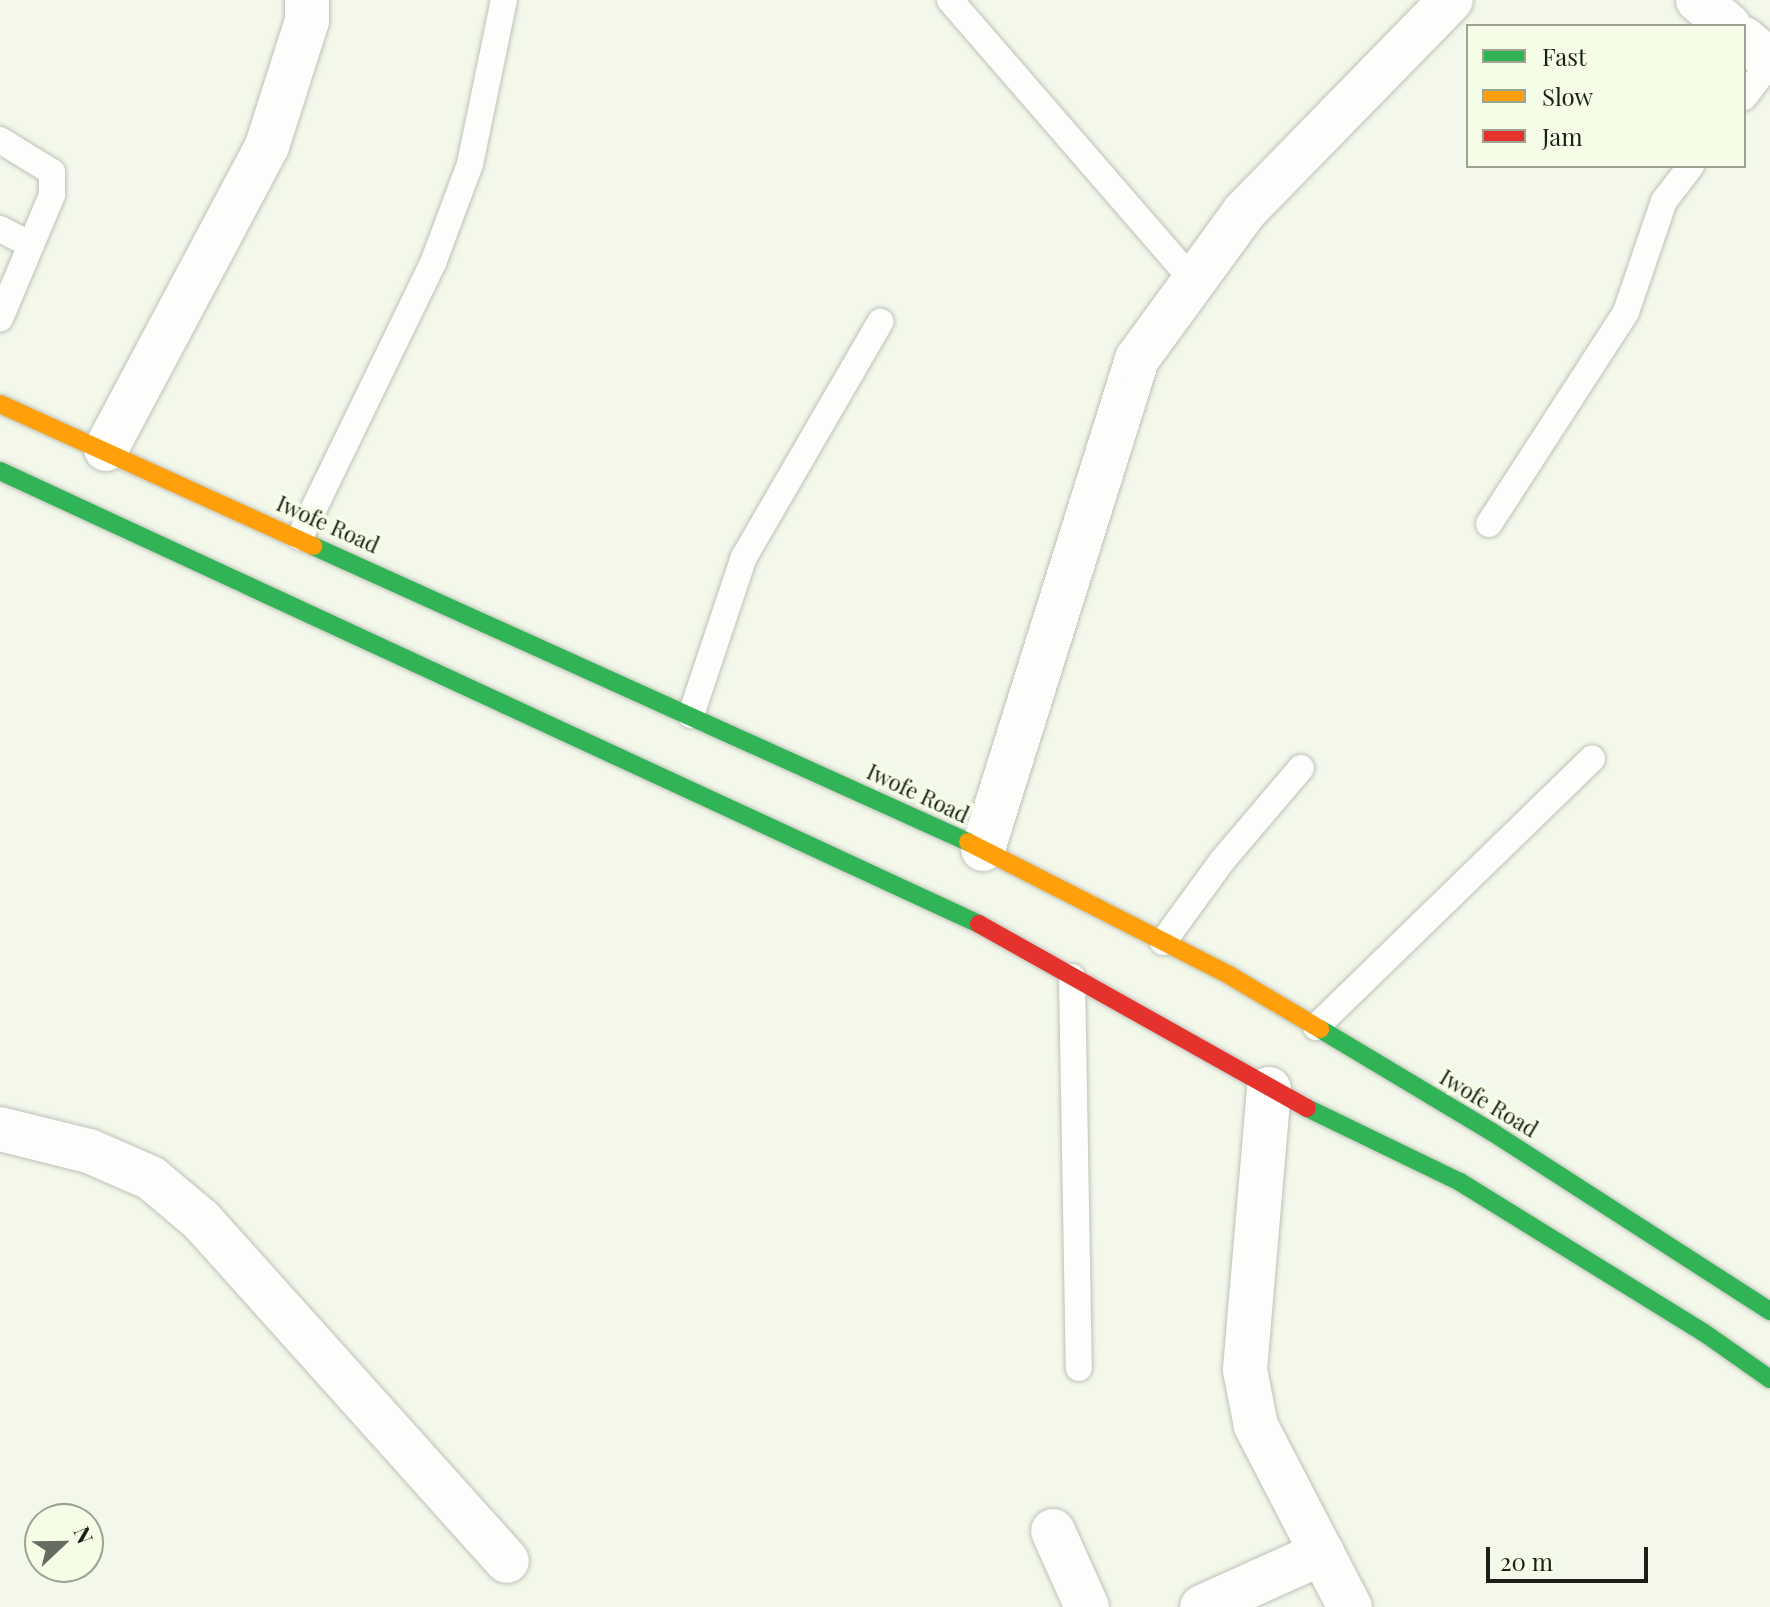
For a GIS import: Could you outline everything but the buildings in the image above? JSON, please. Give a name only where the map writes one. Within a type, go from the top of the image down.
[{"type":"street","points":[[106,449],[267,146],[307,21],[307,0]]},
{"type":"street","points":[[983,849],[1137,359],[1244,212],[1451,0]]},
{"type":"street","points":[[1698,0],[1727,24]]},
{"type":"street","points":[[1746,41],[1770,62]]},
{"type":"street","name":"Iwofe Road","points":[[0,404],[106,449],[983,849],[1229,975],[1492,1132],[1770,1311]]},
{"type":"street","points":[[0,471],[952,909],[1269,1089],[1460,1182],[1703,1332],[1770,1379]]},
{"type":"street","points":[[1269,1089],[1245,1370],[1256,1426],[1350,1607]]},
{"type":"street","points":[[0,1129],[89,1151],[151,1178],[201,1220],[507,1561]]},
{"type":"street","points":[[1053,1531],[1074,1603]]},
{"type":"street","points":[[1202,1607],[1322,1553]]},
{"type":"lane","points":[[300,537],[438,249],[470,164],[504,0]]},
{"type":"lane","points":[[950,0],[1193,281]]},
{"type":"lane","points":[[1746,94],[1770,62]]},
{"type":"lane","points":[[0,140],[52,172],[52,195],[0,319]]},
{"type":"lane","points":[[1489,524],[1626,312],[1664,201],[1689,168]]},
{"type":"lane","points":[[0,229],[31,245]]},
{"type":"lane","points":[[691,715],[744,557],[880,322]]},
{"type":"lane","points":[[1316,1027],[1592,759]]},
{"type":"lane","points":[[1163,942],[1222,861],[1301,768]]},
{"type":"lane","points":[[1072,977],[1079,1368]]},
{"type":"traffic: fast","points":[[0,471],[979,924]]},
{"type":"traffic: fast","points":[[313,546],[968,842]]},
{"type":"traffic: fast","points":[[1320,1029],[1492,1132],[1770,1311]]},
{"type":"traffic: fast","points":[[1307,1108],[1460,1182],[1703,1332],[1770,1379]]},
{"type":"traffic: slow","points":[[0,404],[313,546]]},
{"type":"traffic: slow","points":[[968,842],[1229,975],[1320,1029]]},
{"type":"traffic: jam","points":[[979,924],[1307,1108]]}]
